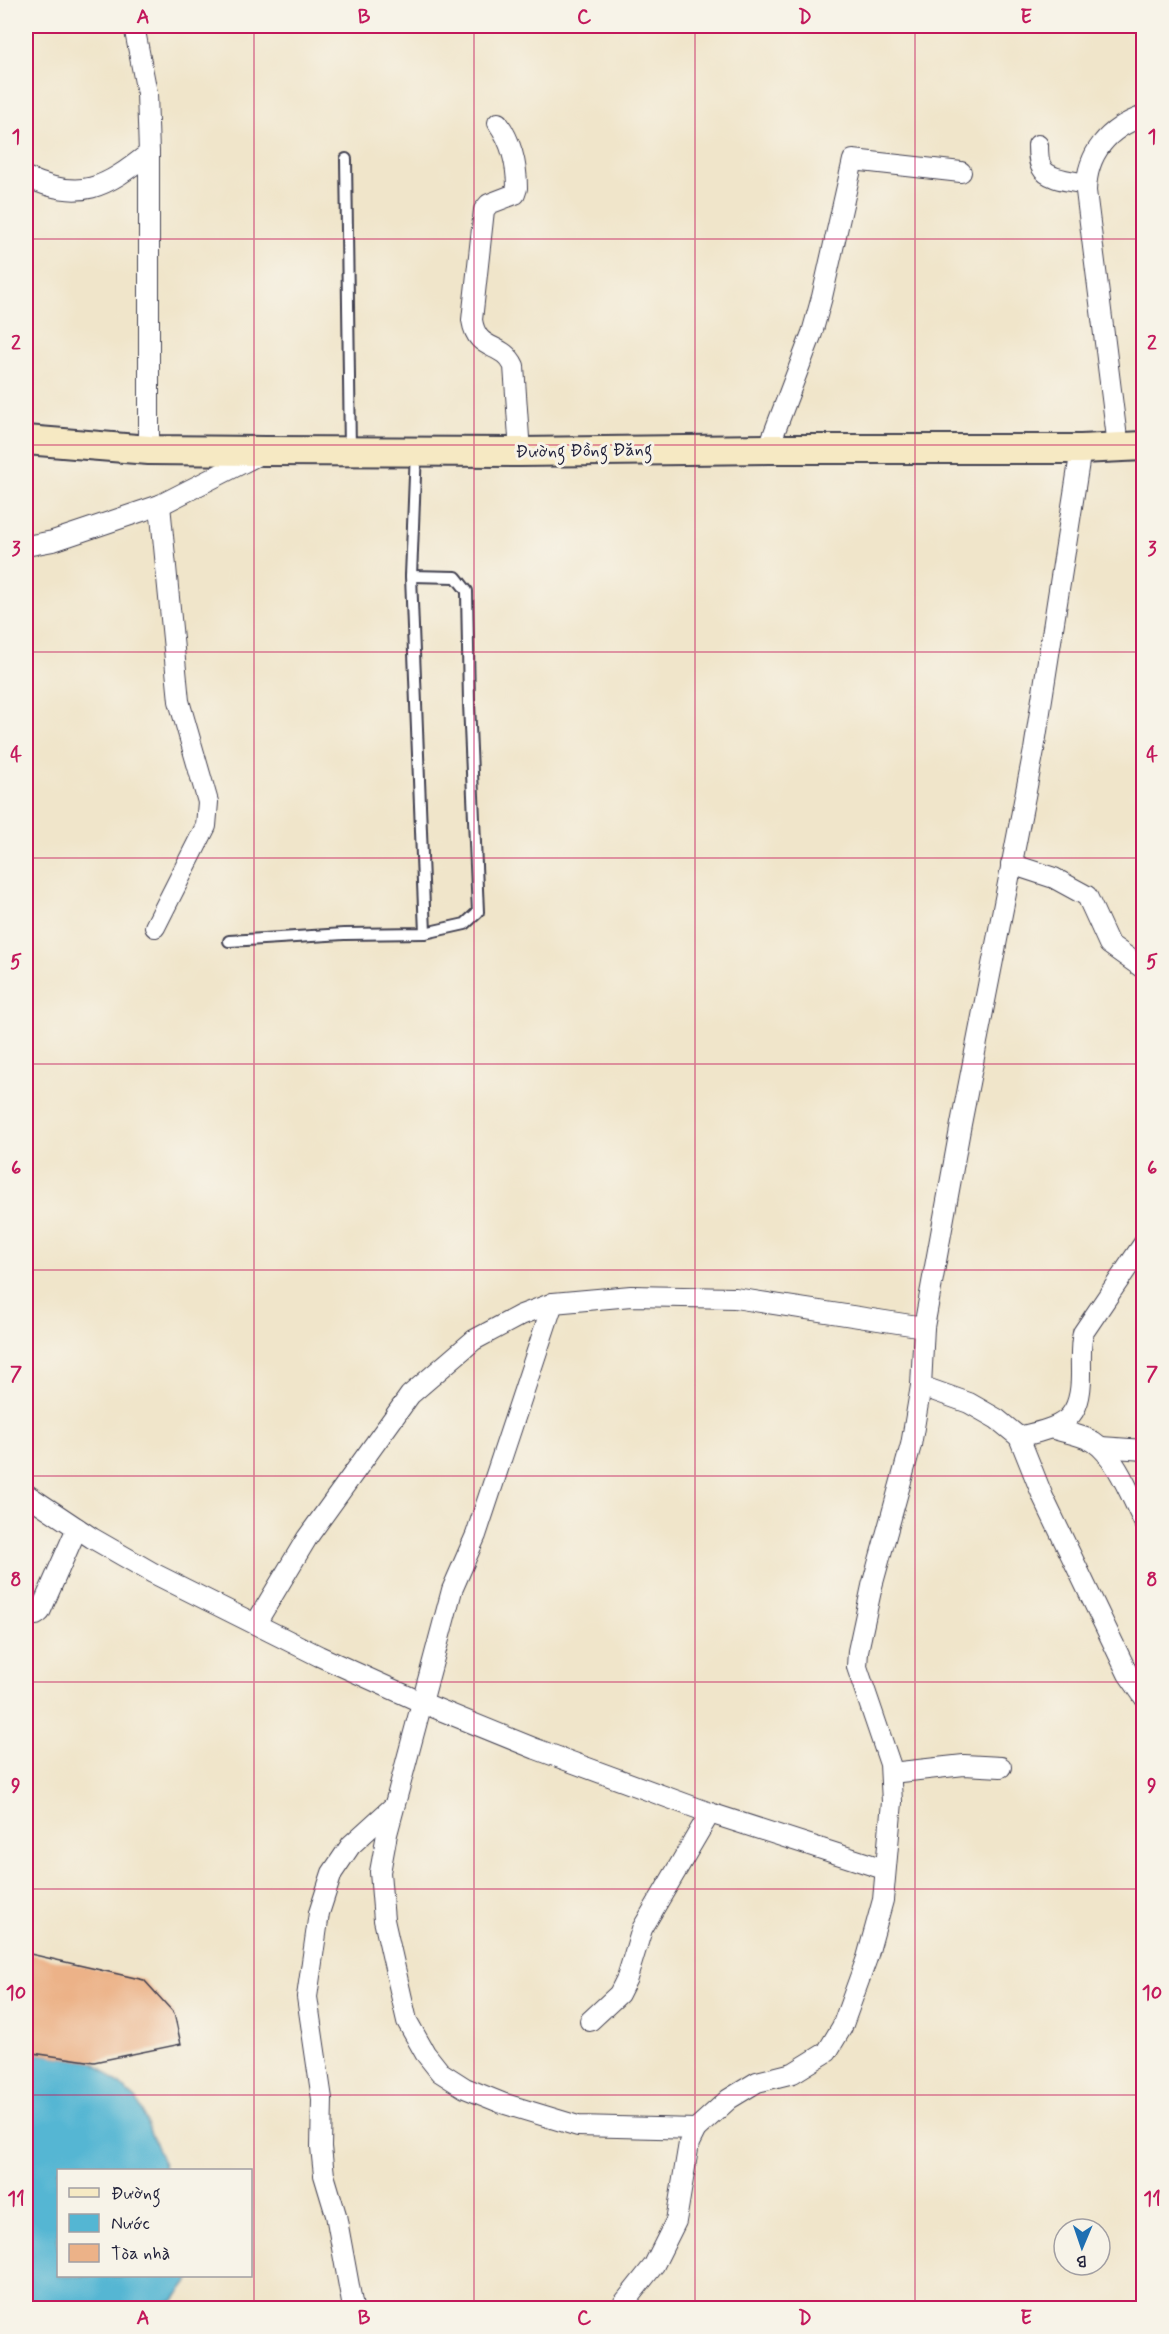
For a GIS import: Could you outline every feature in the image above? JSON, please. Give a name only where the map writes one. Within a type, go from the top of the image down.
[{"type":"main road","name":"Đường Đồng Đăng","points":[[26,441],[149,450],[266,451],[520,452],[1131,446]]},
{"type":"street","points":[[134,26],[147,93],[150,200],[149,450]]},
{"type":"street","points":[[1131,446],[1086,183],[1087,171],[1093,157],[1107,138],[1130,121],[1143,116]]},
{"type":"street","points":[[498,123],[508,138],[512,150],[517,188],[515,194],[489,204],[484,210],[472,320],[473,330],[479,340],[503,352],[514,366],[520,452]]},
{"type":"street","points":[[1038,145],[1040,166],[1044,171],[1050,175],[1086,183]]},
{"type":"street","points":[[26,177],[51,187],[71,190],[101,186],[119,177],[149,153]]},
{"type":"street","points":[[768,449],[812,333],[853,160],[961,172]]},
{"type":"street","points":[[622,2304],[654,2265],[676,2221],[689,2143],[696,2129],[729,2099],[757,2082],[793,2073],[827,2052],[842,2027],[867,1958],[883,1900],[884,1869],[892,1802],[891,1773],[857,1667],[858,1651],[872,1586],[911,1445],[921,1386],[924,1327],[1034,750],[1081,448]]},
{"type":"street","points":[[26,546],[52,541],[160,505],[266,451]]},
{"type":"street","points":[[155,927],[206,826],[208,811],[208,802],[179,700],[160,505]]},
{"type":"street","points":[[1011,864],[1054,878],[1087,896],[1109,944],[1143,969]]},
{"type":"street","points":[[1019,1437],[1054,1429],[1069,1418],[1077,1406],[1081,1391],[1083,1334],[1143,1243]]},
{"type":"street","points":[[1121,1279],[1143,1268]]},
{"type":"street","points":[[256,1623],[307,1538],[410,1395],[474,1340],[521,1315],[553,1303],[631,1296],[735,1298],[924,1327]]},
{"type":"street","points":[[553,1303],[476,1535],[452,1590],[394,1806],[380,1872],[384,1920],[407,2021],[425,2053],[440,2072],[465,2088],[502,2103],[578,2126],[696,2129]]},
{"type":"street","points":[[921,1386],[969,1403],[997,1419],[1019,1437],[1043,1497],[1128,1674],[1143,1697]]},
{"type":"street","points":[[1054,1429],[1091,1441],[1101,1447],[1119,1473],[1143,1522]]},
{"type":"street","points":[[1101,1447],[1143,1450]]},
{"type":"street","points":[[26,1494],[77,1528],[153,1573],[320,1656],[423,1703],[536,1749],[710,1813],[884,1869]]},
{"type":"street","points":[[26,1614],[36,1615],[40,1612],[77,1528]]},
{"type":"street","points":[[891,1773],[964,1765],[1001,1767]]},
{"type":"street","points":[[353,2308],[336,2215],[324,2175],[321,2147],[322,2099],[307,1998],[319,1913],[332,1873],[351,1845],[394,1806]]},
{"type":"street","points":[[590,2021],[619,1994],[627,1978],[642,1929],[710,1813]]},
{"type":"lane","points":[[346,159],[351,450]]},
{"type":"lane","points":[[416,451],[411,576],[425,933]]},
{"type":"lane","points":[[229,941],[344,934],[425,933],[465,924],[478,912],[469,703],[467,591],[456,577],[411,576]]},
{"type":"water","points":[[26,2052],[94,2062],[137,2100],[166,2169],[57,2169],[57,2277],[191,2277],[173,2301],[148,2308],[26,2308]]},
{"type":"building","points":[[26,1953],[144,1980],[174,2013],[181,2044],[94,2062],[26,2052]]}]
